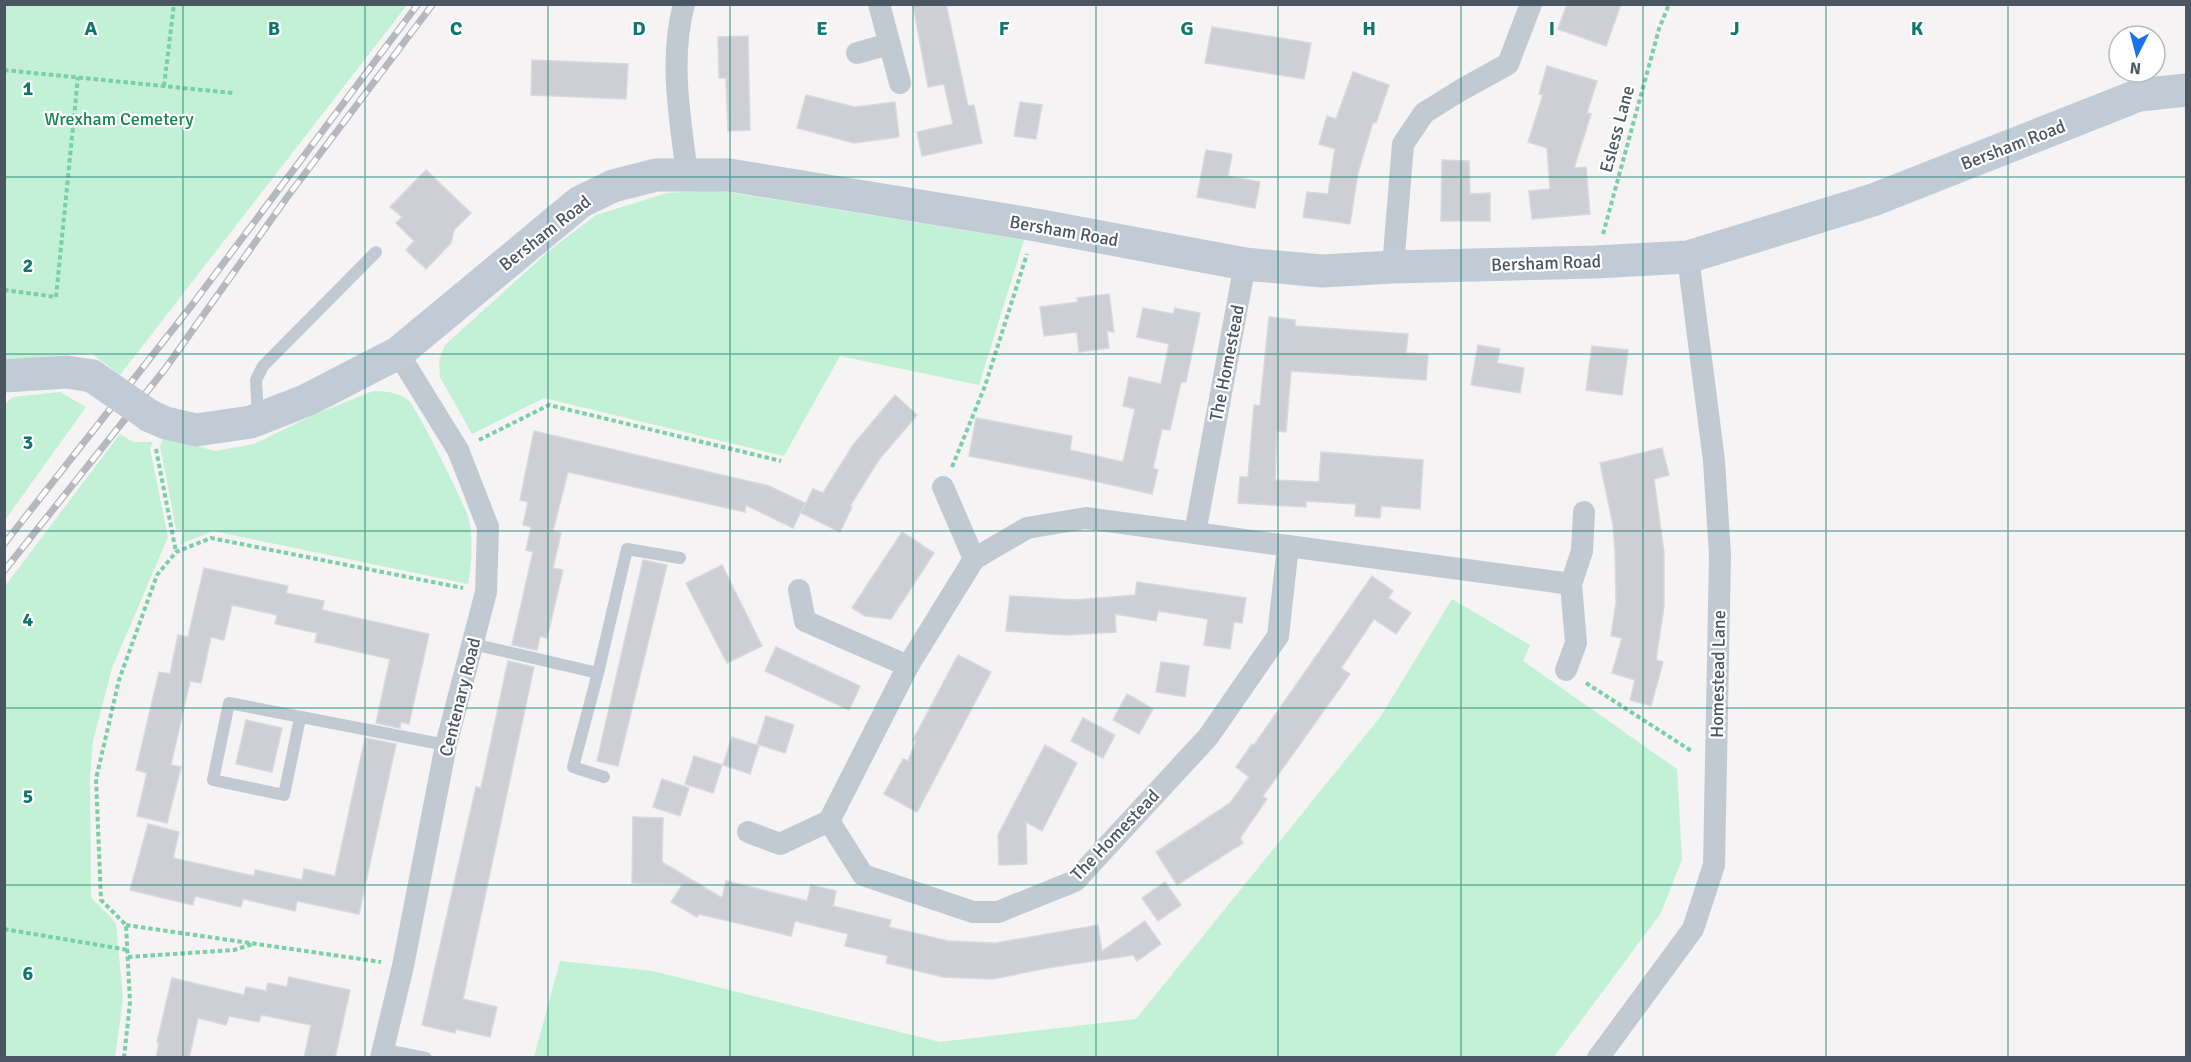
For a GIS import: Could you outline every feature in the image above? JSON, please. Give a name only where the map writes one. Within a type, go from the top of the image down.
[{"type":"main road","name":"Bersham Road","points":[[4,376],[67,372],[92,376],[158,420],[196,430],[251,422],[307,400],[398,353],[580,202],[613,186],[656,175],[729,175],[1036,225],[1245,264],[1322,271],[1688,257],[1873,200],[2139,95],[2187,90]]},
{"type":"street","points":[[684,4],[679,23],[675,71],[687,174]]},
{"type":"street","points":[[879,4],[900,83]]},
{"type":"street","points":[[1393,267],[1403,144],[1424,113],[1508,64],[1531,4]]},
{"type":"street","points":[[857,53],[889,44]]},
{"type":"street","name":"Homestead Lane","points":[[1598,1058],[1693,929],[1714,865],[1720,555],[1714,461],[1688,257]]},
{"type":"street","name":"The Homestead","points":[[1195,533],[1245,264]]},
{"type":"street","name":"Centenary Road","points":[[382,1053],[402,966],[446,745],[486,592],[488,527],[458,450],[398,353]]},
{"type":"street","points":[[943,487],[974,559]]},
{"type":"street","points":[[1566,670],[1576,643],[1571,584],[1582,551],[1584,512]]},
{"type":"street","points":[[748,832],[780,844],[830,821],[908,666],[974,559],[1027,528],[1086,518],[1571,584]]},
{"type":"street","name":"The Homestead","points":[[830,821],[863,875],[973,912],[998,912],[1075,881],[1208,737],[1278,636],[1287,546]]},
{"type":"street","points":[[799,590],[805,621],[908,666]]},
{"type":"lane","points":[[258,418],[256,380],[263,366],[376,252]]},
{"type":"lane","points":[[604,777],[573,767],[627,549],[680,558]]},
{"type":"lane","points":[[473,644],[598,673]]},
{"type":"lane","points":[[300,718],[284,795],[213,780],[229,703],[446,745]]},
{"type":"lane","points":[[382,1053],[426,1058]]},
{"type":"path","points":[[164,86],[174,4]]},
{"type":"path","name":"Esless Lane","points":[[1595,262],[1659,29],[1669,4]]},
{"type":"path","points":[[4,70],[233,93]]},
{"type":"path","points":[[4,290],[56,297],[78,77]]},
{"type":"path","points":[[943,487],[985,386],[1036,225]]},
{"type":"path","points":[[458,450],[549,405],[781,461]]},
{"type":"path","points":[[158,420],[155,447],[176,552]]},
{"type":"path","points":[[402,966],[126,925],[101,900],[96,779],[119,680],[158,575],[176,552],[211,538],[486,592]]},
{"type":"path","points":[[1566,670],[1717,767]]},
{"type":"path","points":[[124,1058],[130,1002],[126,925]]},
{"type":"path","points":[[4,928],[128,950]]},
{"type":"path","points":[[128,957],[234,950],[256,943]]},
{"type":"green space","name":"Wrexham Cemetery","points":[[4,5],[407,5],[120,375],[91,353],[5,360]]},
{"type":"green space","points":[[715,190],[1024,240],[979,385],[840,356],[784,456],[544,398],[472,434],[440,377],[439,360],[445,345],[550,250],[596,215],[667,193]]},
{"type":"green space","points":[[373,391],[396,394],[408,400],[421,420],[451,479],[469,520],[472,552],[468,584],[213,531],[181,544],[183,531],[176,529],[160,446],[164,437],[215,451],[254,444],[316,414]]},
{"type":"green space","points":[[60,392],[86,407],[5,520],[5,404],[13,397]]},
{"type":"green space","points":[[120,434],[133,442],[153,442],[150,449],[168,537],[112,668],[93,741],[90,777],[91,897],[116,923],[123,999],[115,1057],[5,1057],[5,586]]},
{"type":"green space","points":[[1452,599],[1530,645],[1523,661],[1677,769],[1682,859],[1661,913],[1554,1057],[534,1057],[560,961],[653,971],[940,1042],[1136,1019],[1381,716]]},
{"type":"building","points":[[913,4],[946,4],[968,106],[974,105],[982,143],[922,156],[917,132],[953,124],[944,84],[928,87]]},
{"type":"building","points":[[1567,4],[1621,4],[1606,46],[1558,29]]},
{"type":"building","points":[[1212,27],[1311,43],[1304,79],[1205,63]]},
{"type":"building","points":[[748,36],[750,130],[728,131],[726,78],[719,78],[718,37]]},
{"type":"building","points":[[532,60],[628,64],[626,99],[531,95]]},
{"type":"building","points":[[1547,66],[1597,81],[1587,113],[1591,114],[1574,168],[1586,167],[1590,214],[1532,219],[1529,191],[1550,189],[1547,148],[1528,142],[1543,95],[1539,94]]},
{"type":"building","points":[[1353,72],[1389,85],[1376,123],[1373,122],[1358,173],[1350,224],[1303,217],[1307,192],[1328,194],[1335,149],[1319,144],[1327,116],[1336,119]]},
{"type":"building","points":[[806,95],[855,107],[895,102],[899,137],[854,143],[797,128]]},
{"type":"building","points":[[1020,102],[1042,105],[1036,139],[1014,136]]},
{"type":"building","points":[[1206,150],[1232,154],[1228,176],[1260,182],[1255,208],[1197,197]]},
{"type":"building","points":[[1442,160],[1469,161],[1470,194],[1490,193],[1490,221],[1441,221]]},
{"type":"building","points":[[426,170],[471,213],[454,230],[451,243],[426,269],[406,250],[414,241],[396,223],[402,217],[390,207]]},
{"type":"building","points":[[1109,294],[1114,332],[1107,331],[1109,348],[1079,352],[1077,332],[1044,336],[1040,307],[1078,302],[1077,298]]},
{"type":"building","points":[[1143,308],[1173,314],[1175,308],[1200,313],[1186,382],[1181,382],[1170,430],[1162,429],[1153,468],[1158,470],[1152,494],[969,456],[976,418],[1072,436],[1070,450],[1123,462],[1135,409],[1123,406],[1129,377],[1161,384],[1169,344],[1137,337]]},
{"type":"building","points":[[1269,317],[1295,320],[1295,326],[1408,334],[1406,353],[1428,354],[1426,380],[1291,371],[1286,432],[1277,431],[1275,480],[1319,482],[1321,452],[1423,460],[1420,509],[1381,506],[1380,518],[1355,516],[1356,504],[1306,501],[1306,507],[1238,503],[1240,477],[1248,477],[1254,405],[1260,406]]},
{"type":"building","points":[[1478,345],[1500,349],[1497,363],[1524,368],[1520,393],[1471,385]]},
{"type":"building","points":[[1592,346],[1628,350],[1622,395],[1586,390]]},
{"type":"building","points":[[895,395],[917,415],[878,461],[850,506],[852,507],[840,532],[801,513],[813,489],[823,493],[853,445]]},
{"type":"building","points":[[534,431],[769,486],[805,503],[793,528],[746,505],[745,512],[568,472],[553,531],[561,533],[553,568],[563,570],[547,638],[540,636],[537,650],[512,645],[533,552],[526,550],[531,527],[523,525],[528,502],[520,500]]},
{"type":"building","points":[[1662,448],[1669,475],[1654,479],[1664,553],[1664,606],[1656,660],[1663,662],[1651,706],[1630,700],[1635,680],[1612,673],[1622,638],[1611,636],[1616,602],[1615,552],[1613,525],[1600,463]]},
{"type":"building","points":[[902,532],[934,553],[891,619],[865,616],[852,608]]},
{"type":"building","points":[[643,560],[667,565],[618,766],[597,761]]},
{"type":"building","points":[[722,565],[762,646],[727,663],[686,583]]},
{"type":"building","points":[[204,568],[288,586],[286,593],[324,601],[322,610],[429,634],[409,724],[401,722],[400,728],[376,723],[390,659],[315,642],[317,633],[275,624],[277,615],[232,605],[224,640],[211,637],[201,683],[190,681],[171,765],[181,767],[167,823],[137,816],[147,773],[136,770],[159,672],[170,674],[178,635],[188,637]]},
{"type":"building","points":[[1372,576],[1393,591],[1388,598],[1411,613],[1396,634],[1374,619],[1341,668],[1350,674],[1263,796],[1267,799],[1240,838],[1243,843],[1177,885],[1156,852],[1230,803],[1249,777],[1236,767],[1252,744],[1254,745]]},
{"type":"building","points":[[1137,582],[1246,598],[1242,623],[1234,622],[1230,649],[1204,645],[1208,619],[1158,611],[1156,621],[1115,614],[1116,632],[1066,635],[1006,631],[1010,596],[1075,600],[1135,595]]},
{"type":"building","points":[[776,647],[860,686],[849,710],[765,671]]},
{"type":"building","points":[[958,655],[991,672],[917,812],[884,794],[903,759],[908,761],[916,741],[913,740]]},
{"type":"building","points":[[508,661],[534,667],[463,999],[497,1007],[490,1037],[456,1029],[455,1033],[422,1025],[476,787],[481,788]]},
{"type":"building","points":[[1161,662],[1189,666],[1185,697],[1156,692]]},
{"type":"building","points":[[1127,694],[1153,709],[1139,734],[1113,720]]},
{"type":"building","points":[[766,716],[794,725],[785,753],[757,744]]},
{"type":"building","points":[[1083,718],[1115,735],[1103,758],[1071,741]]},
{"type":"building","points":[[246,720],[282,728],[272,772],[236,764]]},
{"type":"building","points":[[732,737],[759,746],[750,774],[723,765]]},
{"type":"building","points":[[365,738],[396,744],[359,914],[297,901],[295,911],[243,899],[241,907],[195,896],[193,905],[130,890],[148,824],[179,832],[173,858],[254,876],[255,870],[302,880],[304,869],[335,876]]},
{"type":"building","points":[[1045,745],[1077,763],[1042,831],[1026,822],[1027,864],[999,865],[998,835]]},
{"type":"building","points":[[694,756],[722,765],[713,793],[685,784]]},
{"type":"building","points":[[662,779],[689,788],[680,816],[653,807]]},
{"type":"building","points":[[633,817],[663,818],[662,862],[722,898],[726,881],[807,901],[811,885],[836,891],[833,906],[891,920],[889,927],[948,941],[996,943],[1098,925],[1102,951],[1145,921],[1161,944],[1137,961],[1133,955],[993,979],[943,977],[886,963],[888,956],[845,946],[848,934],[795,921],[791,936],[699,914],[697,917],[671,902],[683,884],[632,883]]},
{"type":"building","points":[[1165,882],[1181,905],[1158,921],[1142,898]]},
{"type":"building","points":[[289,977],[350,990],[335,1058],[304,1058],[311,1025],[261,1015],[259,1022],[229,1016],[226,1025],[198,1018],[189,1058],[156,1058],[159,1043],[157,1042],[172,978],[244,995],[246,987],[266,991],[268,983],[287,987]]},
{"type":"railway","points":[[4,544],[192,305],[418,4]]},
{"type":"railway","points":[[4,571],[165,369],[288,196],[433,4]]}]
